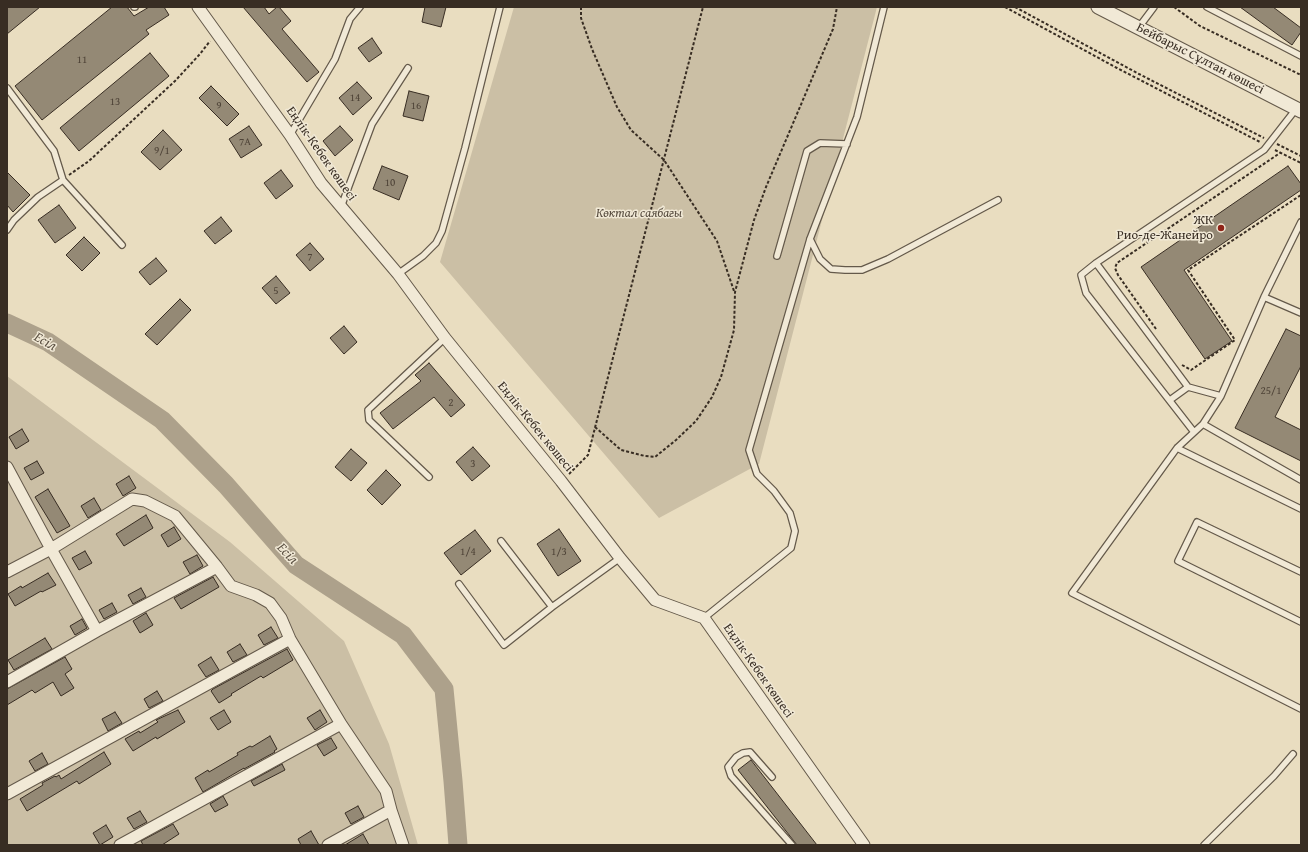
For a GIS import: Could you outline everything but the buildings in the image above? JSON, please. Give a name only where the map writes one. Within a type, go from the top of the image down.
[{"type":"street","name":"Бейбарыс Сұлтан көшесі","points":[[1098,7],[1299,110]]},
{"type":"street","name":"Еңлік-Кебек көшесі","points":[[203,9],[216,31],[290,135],[321,183],[398,274],[445,338],[561,481],[654,600],[704,618],[864,845]]},
{"type":"street","points":[[7,467],[97,631]]},
{"type":"street","points":[[7,572],[51,549],[132,499],[145,501],[175,516],[231,586],[256,594],[270,603],[281,618],[290,639],[341,724],[386,791],[403,845]]},
{"type":"street","points":[[7,682],[97,631],[217,567]]},
{"type":"street","points":[[7,794],[290,639]]},
{"type":"street","points":[[120,845],[341,724]]},
{"type":"street","points":[[328,845],[391,810]]},
{"type":"lane","points":[[290,135],[335,59],[350,19],[360,7]]},
{"type":"lane","points":[[398,274],[424,256],[436,243],[442,231],[465,148],[500,7]]},
{"type":"lane","points":[[704,618],[791,548],[795,531],[790,513],[774,491],[757,474],[749,450],[810,239],[857,117],[884,7]]},
{"type":"lane","points":[[1139,28],[1154,7]]},
{"type":"lane","points":[[1207,7],[1301,56]]},
{"type":"lane","points":[[341,208],[372,124],[408,68]]},
{"type":"lane","points":[[7,88],[54,151],[63,180],[122,245]]},
{"type":"lane","points":[[1194,432],[1086,293],[1081,275],[1096,263],[1264,150],[1299,110]]},
{"type":"lane","points":[[777,256],[807,151],[820,143],[847,144]]},
{"type":"lane","points":[[7,230],[14,220],[38,197],[63,180]]},
{"type":"lane","points":[[810,239],[820,259],[831,269],[862,270],[888,259],[998,200]]},
{"type":"lane","points":[[1301,222],[1264,297],[1221,396],[1203,424],[1177,448],[1072,593],[1301,709]]},
{"type":"lane","points":[[1096,263],[1188,387],[1221,396]]},
{"type":"lane","points":[[1264,297],[1301,313]]},
{"type":"lane","points":[[429,477],[369,420],[368,410],[445,338]]},
{"type":"lane","points":[[1170,400],[1188,387]]},
{"type":"lane","points":[[1203,424],[1301,480]]},
{"type":"lane","points":[[1177,448],[1301,509]]},
{"type":"lane","points":[[1301,572],[1197,522],[1178,561],[1301,622]]},
{"type":"lane","points":[[501,541],[552,607]]},
{"type":"lane","points":[[459,584],[504,644],[620,558]]},
{"type":"lane","points":[[772,777],[750,752],[743,753],[736,757],[728,767],[731,776],[792,845]]},
{"type":"lane","points":[[1204,845],[1274,776],[1293,754]]},
{"type":"path","points":[[581,7],[581,18],[592,49],[617,107],[631,130],[664,160],[717,241],[735,292]]},
{"type":"path","points":[[561,481],[588,455],[703,7]]},
{"type":"path","points":[[595,427],[621,450],[655,457],[696,421],[712,398],[721,377],[734,330],[735,292],[754,220],[766,187],[833,29],[837,7]]},
{"type":"path","points":[[1005,7],[1117,68],[1269,144],[1301,156]]},
{"type":"path","points":[[1015,7],[1269,144],[1280,153],[1301,163]]},
{"type":"path","points":[[1174,7],[1200,26],[1301,74]]},
{"type":"path","points":[[63,180],[89,161],[175,81],[200,54],[216,31]]},
{"type":"path","points":[[1159,332],[1118,275],[1115,268],[1117,263],[1280,153]]},
{"type":"path","points":[[1181,364],[1191,370],[1235,340],[1188,270],[1301,195]]},
{"type":"green space","name":"Көктал саябағы","points":[[514,7],[877,7],[759,464],[659,518],[440,262]]},
{"type":"green space","points":[[7,376],[230,542],[344,641],[389,744],[418,845],[7,845]]},
{"type":"waterway","name":"Есіл","points":[[7,323],[48,342],[162,420],[226,485],[296,565],[403,635],[444,689],[458,845]]},
{"type":"place","name":"ЖК Рио-де-Жанейро","points":[[1221,228]]}]
